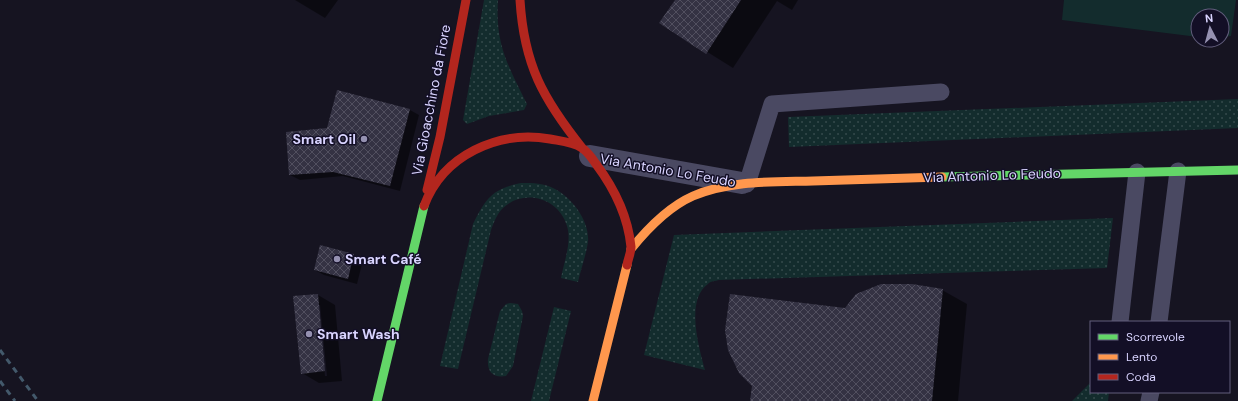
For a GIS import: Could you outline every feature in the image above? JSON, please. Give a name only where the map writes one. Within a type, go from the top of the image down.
[{"type":"street","name":"Via Gioacchino da Fiore","points":[[424,205],[440,137],[466,0]]},
{"type":"street","points":[[520,0],[524,40],[536,78],[549,105],[606,177],[619,201],[628,225],[631,250],[593,401]]},
{"type":"street","points":[[377,401],[424,205],[433,188],[445,172],[476,148],[495,141],[515,137],[534,136],[554,139],[573,144],[586,152]]},
{"type":"street","name":"Via Antonio Lo Feudo","points":[[586,152],[747,184]]},
{"type":"street","name":"Via Antonio Lo Feudo","points":[[631,250],[643,234],[672,208],[684,201],[715,188],[775,182],[1238,170]]},
{"type":"lane","points":[[747,184],[772,104],[941,92]]},
{"type":"lane","points":[[1159,321],[1178,171]]},
{"type":"lane","points":[[1120,321],[1137,172]]},
{"type":"green space","points":[[484,0],[498,0],[499,29],[504,54],[527,104],[524,110],[489,116],[467,124],[463,120]]},
{"type":"green space","points":[[1064,0],[1236,0],[1231,36],[1230,8],[1190,8],[1190,36],[1062,20]]},
{"type":"green space","points":[[1238,99],[1238,128],[789,147],[788,117]]},
{"type":"green space","points":[[521,183],[543,184],[551,187],[568,198],[579,211],[586,226],[588,242],[578,282],[561,278],[569,239],[567,226],[563,216],[549,203],[540,199],[521,198],[511,202],[499,213],[491,230],[458,369],[440,366],[473,224],[482,207],[491,196],[503,188]]},
{"type":"green space","points":[[1113,218],[1107,268],[719,280],[712,282],[701,291],[695,312],[697,337],[705,370],[644,355],[674,235]]},
{"type":"green space","points":[[506,304],[518,304],[523,316],[513,366],[506,376],[498,376],[494,375],[490,371],[488,359],[500,311]]},
{"type":"green space","points":[[554,307],[571,311],[549,401],[531,401]]},
{"type":"green space","points":[[1090,383],[1090,393],[1109,393],[1108,401],[1072,401]]},
{"type":"building","points":[[675,0],[741,0],[706,54],[659,23]]},
{"type":"building","points":[[337,90],[410,109],[390,186],[333,172],[289,175],[286,132],[327,128]]},
{"type":"building","points":[[320,245],[354,254],[348,279],[314,270]]},
{"type":"building","points":[[881,284],[912,284],[943,289],[932,401],[750,401],[752,386],[739,373],[728,350],[725,330],[730,294],[845,308],[856,294]]},
{"type":"building","name":"Smart Wash","points":[[318,294],[325,371],[301,374],[293,296]]},
{"type":"railway","points":[[0,350],[38,401]]},
{"type":"railway","points":[[0,381],[15,401]]},
{"type":"traffic: fast","points":[[942,177],[1238,170]]},
{"type":"traffic: fast","points":[[377,401],[424,206]]},
{"type":"traffic: slow","points":[[631,249],[651,226],[675,206],[693,196],[722,187],[737,184],[768,182],[942,177]]},
{"type":"traffic: slow","points":[[593,401],[627,265]]},
{"type":"traffic: jam","points":[[427,190],[440,137],[466,0]]},
{"type":"traffic: jam","points":[[520,0],[526,44],[531,63],[538,80],[557,114],[583,149]]},
{"type":"traffic: jam","points":[[424,206],[433,188],[444,173],[459,160],[475,150],[492,143],[511,138],[530,137],[571,143],[582,148],[590,155],[603,173],[619,203],[627,224],[631,247],[627,265]]},
{"type":"place","name":"Smart Oil","points":[[364,139]]},
{"type":"place","name":"Smart Café","points":[[337,259]]},
{"type":"place","name":"Smart Wash","points":[[309,334]]}]
